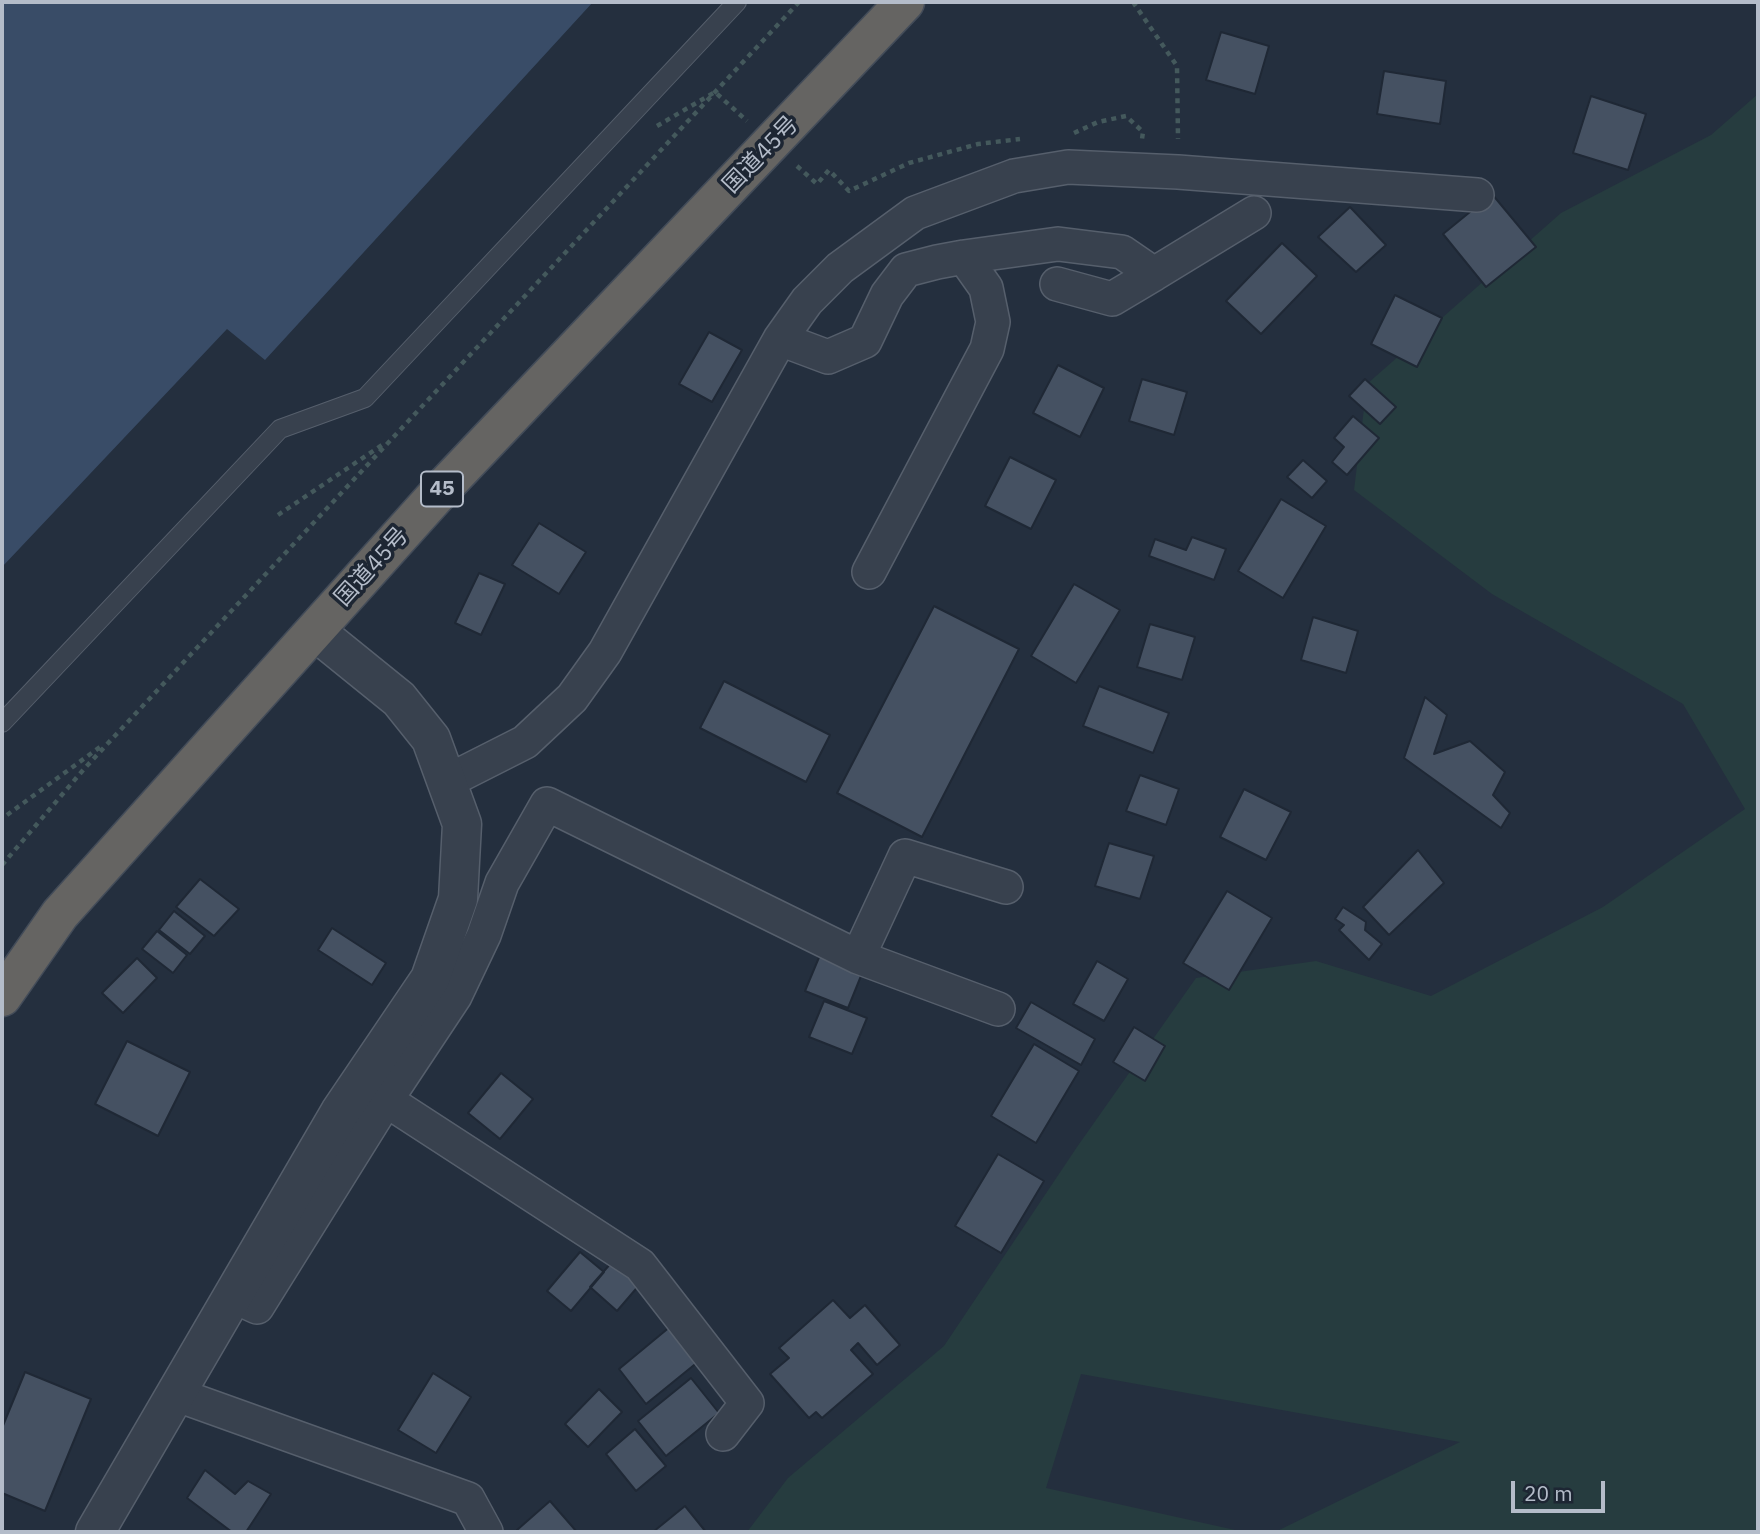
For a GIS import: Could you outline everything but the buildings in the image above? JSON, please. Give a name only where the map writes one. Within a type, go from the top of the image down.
[{"type":"highway","name":"国道45号","points":[[2,997],[60,915],[441,490],[905,2]]},
{"type":"street","points":[[448,780],[525,741],[572,698],[605,652],[780,340],[807,301],[840,268],[915,213],[1014,176],[1068,167],[1178,172],[1477,195]]},
{"type":"street","points":[[1058,284],[1112,299],[1254,213]]},
{"type":"street","points":[[780,340],[828,357],[866,341],[887,295],[906,270],[964,257],[1058,244],[1122,252],[1154,274]]},
{"type":"street","points":[[869,572],[986,349],[993,322],[986,288],[964,257]]},
{"type":"street","points":[[95,1532],[340,1112],[430,979],[458,899],[463,824],[431,739],[399,699],[315,631]]},
{"type":"street","points":[[233,1296],[257,1307],[386,1100],[455,996],[484,935],[502,883],[547,804],[858,957],[998,1009]]},
{"type":"street","points":[[858,957],[905,856],[1006,887]]},
{"type":"street","points":[[386,1100],[640,1265],[747,1403],[723,1434]]},
{"type":"street","points":[[175,1394],[468,1499],[486,1532]]},
{"type":"lane","points":[[2,723],[280,429],[365,398],[737,2]]},
{"type":"path","points":[[2,865],[110,741],[799,2]]},
{"type":"path","points":[[1133,2],[1177,66],[1178,172]]},
{"type":"path","points":[[278,515],[391,439]]},
{"type":"path","points":[[7,815],[110,741]]},
{"type":"green space","points":[[1758,94],[1758,1532],[1275,1532],[1460,1442],[1081,1374],[1046,1488],[1244,1532],[747,1532],[788,1478],[944,1346],[1077,1147],[1196,978],[1316,961],[1431,996],[1603,907],[1745,809],[1683,704],[1492,594],[1354,490],[1367,384],[1561,213],[1711,135]]},
{"type":"water","points":[[2,2],[593,2],[265,360],[227,329],[2,567]]}]
